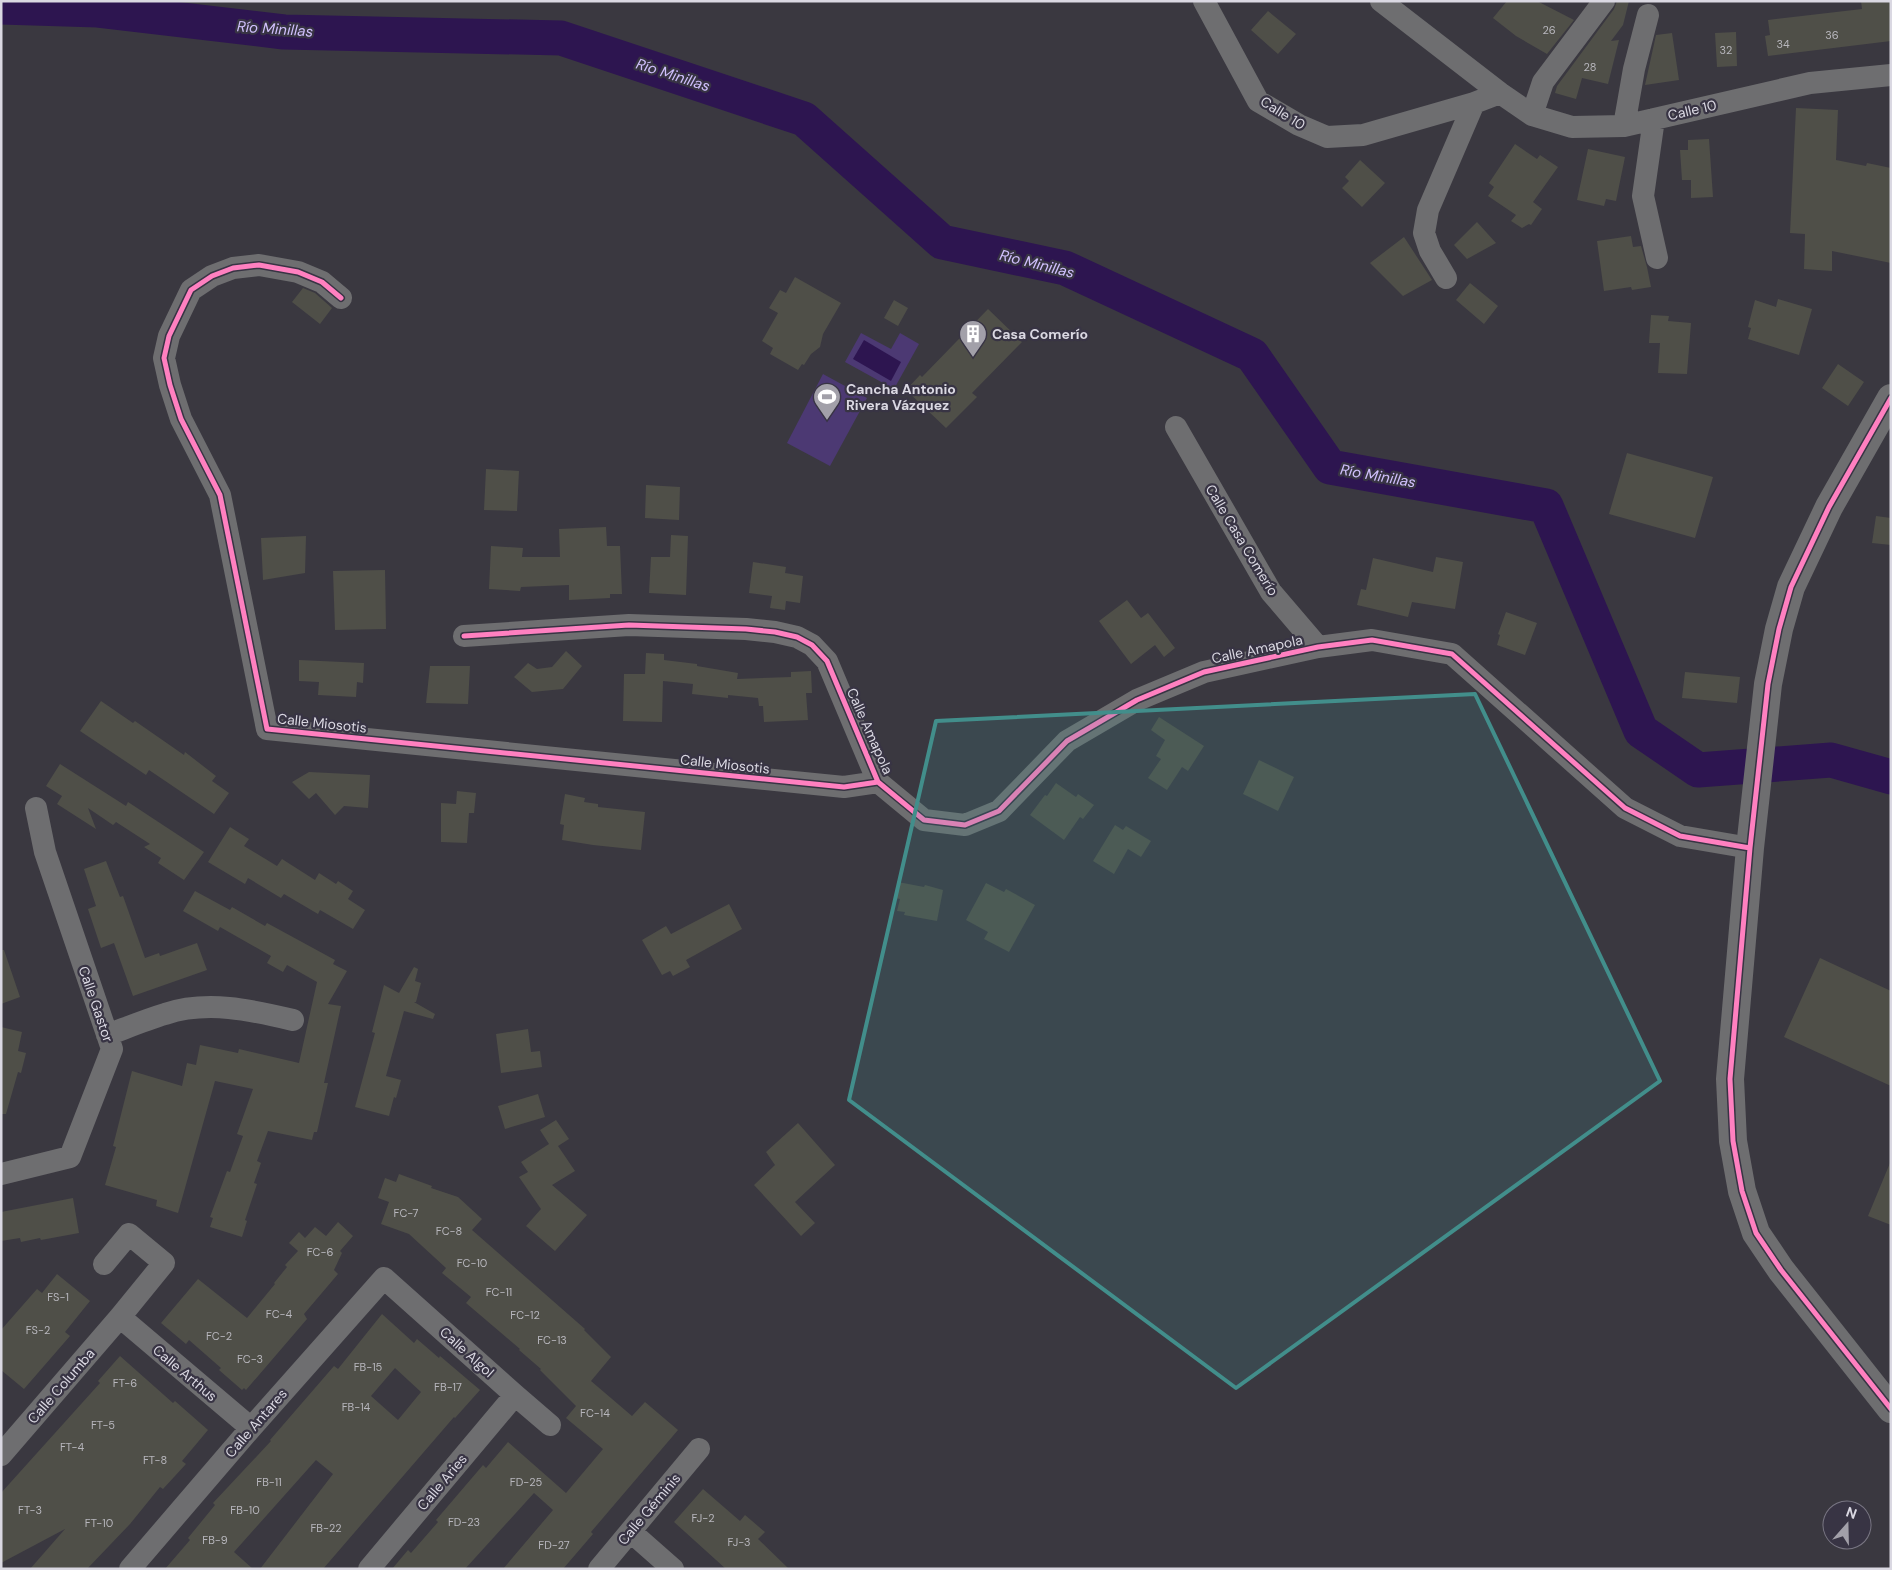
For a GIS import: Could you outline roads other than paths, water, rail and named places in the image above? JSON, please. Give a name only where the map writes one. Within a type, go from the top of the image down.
[{"type":"street","name":"Calle 10","points":[[1204,1],[1258,101],[1299,125],[1327,137],[1363,135],[1474,103],[1500,93]]},
{"type":"street","name":"Calle 10","points":[[1381,1],[1500,93],[1532,115],[1572,127],[1624,126],[1810,83],[1891,75]]},
{"type":"street","points":[[1532,115],[1543,82],[1604,1]]},
{"type":"street","points":[[1624,126],[1634,69],[1648,14]]},
{"type":"street","points":[[1446,278],[1430,251],[1424,234],[1428,210],[1474,103]]},
{"type":"street","points":[[1654,119],[1643,196],[1657,258]]},
{"type":"street","name":"Calle Miosotis","points":[[341,298],[322,282],[298,272],[259,265],[234,268],[212,276],[191,290],[168,336],[164,358],[181,420],[220,495],[267,729],[844,788],[878,782]]},
{"type":"street","points":[[1891,398],[1829,508],[1791,586],[1779,629],[1768,684],[1750,848],[1730,1079],[1733,1141],[1742,1191],[1756,1233],[1781,1270],[1891,1410]]},
{"type":"street","name":"Calle Casa Comerío","points":[[1176,427],[1271,592],[1318,647]]},
{"type":"street","name":"Calle Amapola","points":[[464,636],[629,625],[746,629],[775,632],[797,637],[812,645],[827,661],[878,782],[924,820],[965,825],[999,811],[1067,741],[1137,700],[1204,672],[1318,647],[1372,640],[1452,654],[1624,808],[1680,836],[1750,848]]},
{"type":"street","name":"Calle Gastor","points":[[1,1174],[70,1157],[112,1049],[45,852],[36,808]]},
{"type":"street","points":[[107,1035],[165,1013],[203,1008],[234,1007],[293,1020]]},
{"type":"street","name":"Calle Columba","points":[[1,1455],[164,1263],[129,1234],[104,1264]]},
{"type":"street","name":"Calle Algol","points":[[384,1278],[550,1425]]},
{"type":"street","name":"Calle Antares","points":[[130,1569],[250,1428],[384,1278]]},
{"type":"street","name":"Calle Arthus","points":[[120,1317],[250,1428]]},
{"type":"street","name":"Calle Aries","points":[[369,1569],[515,1396]]},
{"type":"street","name":"Calle Géminis","points":[[599,1569],[699,1449]]},
{"type":"street","points":[[630,1532],[672,1569]]},
{"type":"waterway","name":"Río Minillas","points":[[1,7],[98,10],[284,32],[561,38],[804,119],[942,242],[1065,268],[1252,355],[1330,467],[1546,506],[1641,731],[1698,770],[1831,760],[1891,777]]},
{"type":"place","name":"Casa Comerío","points":[[973,358]]},
{"type":"place","name":"Cancha Antonio Rivera Vázquez","points":[[827,421]]}]
